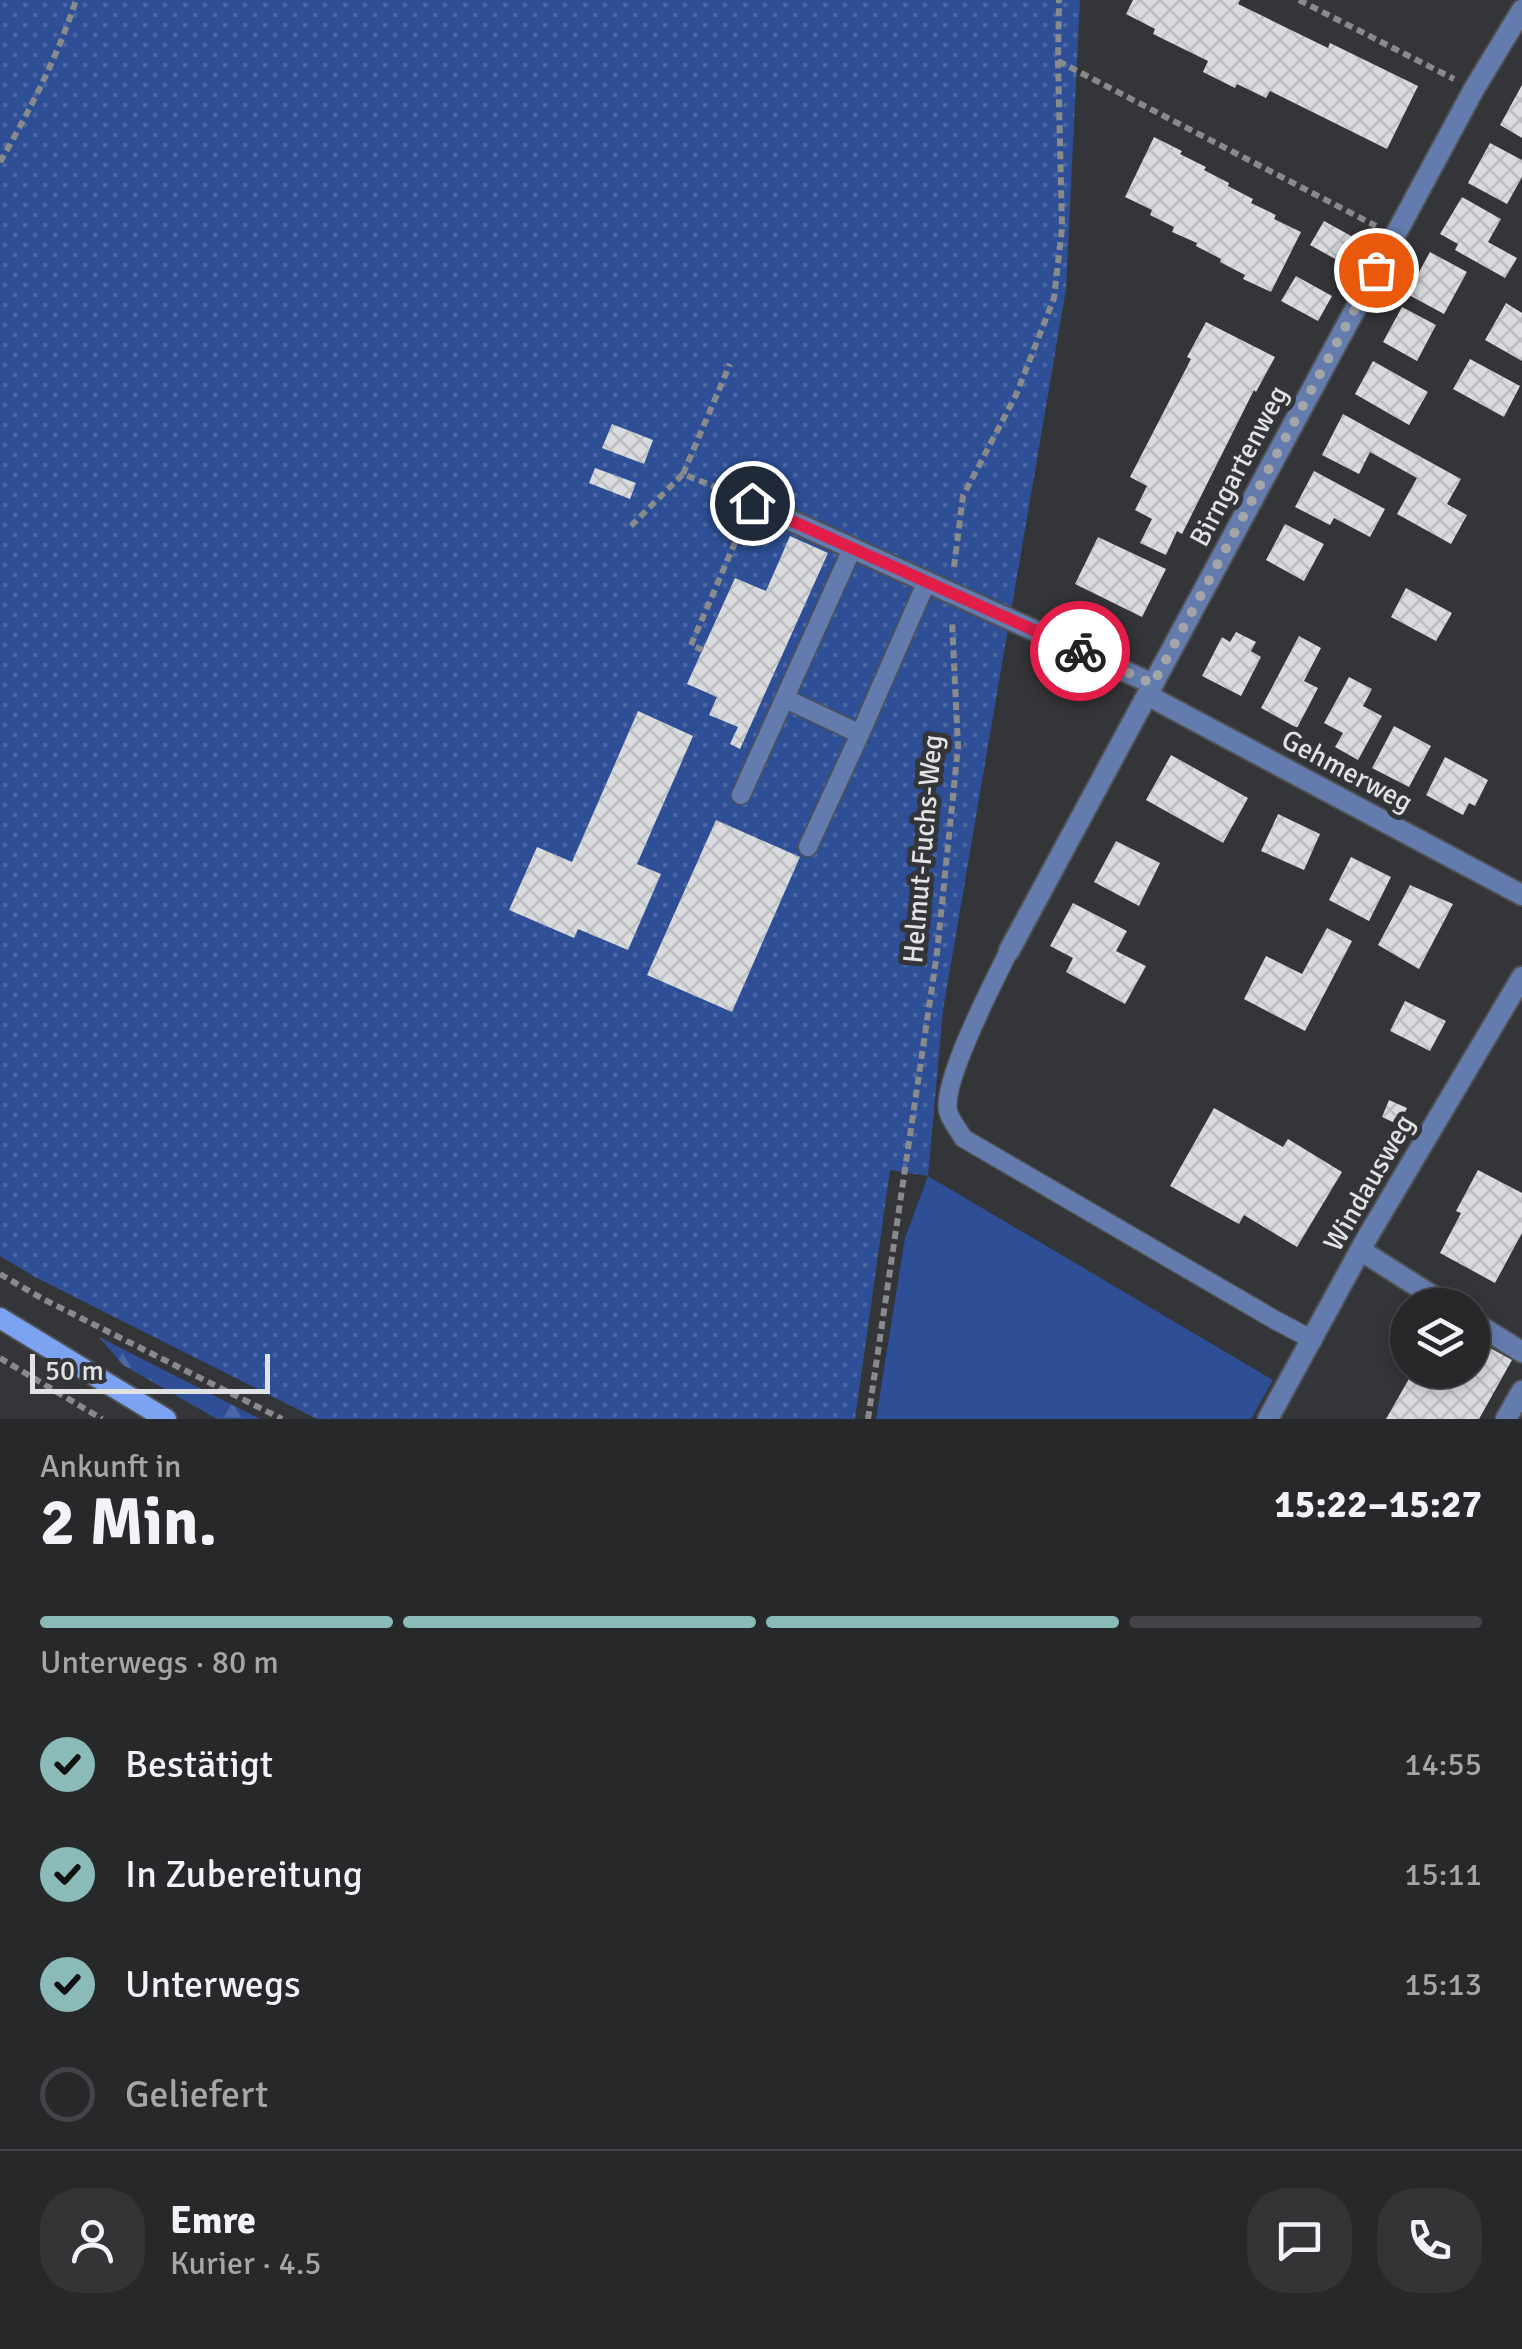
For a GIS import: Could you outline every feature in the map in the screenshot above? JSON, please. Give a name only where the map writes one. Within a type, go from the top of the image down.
[{"type":"main road","points":[[0,1318],[166,1419]]},
{"type":"street","name":"Birngartenweg","points":[[1010,951],[1474,89],[1522,10]]},
{"type":"street","name":"Gehmerweg","points":[[752,503],[951,592],[1150,690],[1522,895]]},
{"type":"street","name":"Windausweg","points":[[1268,1419],[1360,1250],[1522,977]]},
{"type":"street","points":[[1360,1250],[1420,1288]]},
{"type":"street","points":[[1490,1332],[1522,1352]]},
{"type":"street","points":[[1506,1419],[1522,1391]]},
{"type":"lane","points":[[741,794],[852,549]]},
{"type":"lane","points":[[808,847],[927,581]]},
{"type":"lane","points":[[786,699],[860,734]]},
{"type":"lane","points":[[1010,951],[953,1076],[948,1110],[963,1138],[1313,1340]]},
{"type":"path","points":[[0,162],[53,62],[76,0]]},
{"type":"path","name":"Helmut-Fuchs-Weg","points":[[868,1419],[937,953],[958,747],[951,592],[964,496],[1016,395],[1054,298],[1062,228],[1060,0]]},
{"type":"path","points":[[1299,0],[1474,89]]},
{"type":"path","points":[[1058,61],[1395,236]]},
{"type":"path","points":[[630,526],[683,474],[730,364]]},
{"type":"path","points":[[683,474],[752,503],[691,645],[702,650]]},
{"type":"path","points":[[0,1274],[282,1419]]},
{"type":"path","points":[[0,1358],[102,1419]]},
{"type":"green space","points":[[0,0],[1080,0],[1066,289],[943,1010],[928,1176],[890,1170],[855,1419],[317,1419],[0,1256]]},
{"type":"green space","points":[[928,1176],[1273,1380],[1251,1419],[876,1419],[905,1238]]},
{"type":"green space","points":[[99,1337],[260,1419],[217,1419],[123,1365]]},
{"type":"building","points":[[1133,0],[1240,0],[1238,4],[1328,48],[1330,43],[1418,86],[1387,149],[1270,91],[1266,98],[1203,72],[1208,61],[1153,34],[1155,29],[1126,14]]},
{"type":"building","points":[[1522,85],[1522,138],[1500,125]]},
{"type":"building","points":[[1154,137],[1253,199],[1251,203],[1276,215],[1274,219],[1301,232],[1271,292],[1243,279],[1245,275],[1196,246],[1197,243],[1172,232],[1174,227],[1150,215],[1152,210],[1125,197]]},
{"type":"building","points":[[1490,143],[1522,160],[1522,177],[1507,204],[1468,183]]},
{"type":"building","points":[[1462,197],[1501,219],[1488,242],[1517,258],[1505,278],[1455,250],[1458,244],[1440,234]]},
{"type":"building","points":[[1324,221],[1362,242],[1348,266],[1310,245]]},
{"type":"building","points":[[1430,252],[1467,272],[1444,314],[1407,294]]},
{"type":"building","points":[[1296,276],[1332,296],[1318,321],[1281,301]]},
{"type":"building","points":[[1506,303],[1522,313],[1522,361],[1485,340]]},
{"type":"building","points":[[1402,307],[1436,325],[1417,361],[1383,342]]},
{"type":"building","points":[[1206,322],[1275,357],[1254,390],[1182,534],[1177,531],[1166,555],[1140,543],[1152,519],[1135,510],[1147,486],[1130,477]]},
{"type":"building","points":[[1470,359],[1520,386],[1504,417],[1453,389]]},
{"type":"building","points":[[1373,361],[1428,392],[1409,425],[1355,394]]},
{"type":"building","points":[[1343,414],[1461,479],[1447,504],[1467,515],[1451,544],[1397,514],[1417,478],[1370,452],[1359,474],[1322,455]]},
{"type":"building","points":[[612,424],[653,440],[644,464],[602,448]]},
{"type":"building","points":[[595,468],[636,483],[630,499],[589,483]]},
{"type":"building","points":[[1314,471],[1385,509],[1370,537],[1334,518],[1330,525],[1295,507]]},
{"type":"building","points":[[1285,524],[1324,544],[1304,581],[1266,560]]},
{"type":"building","points":[[790,536],[828,553],[740,749],[730,744],[738,727],[709,715],[717,697],[687,684],[735,578],[766,591]]},
{"type":"building","points":[[1098,537],[1166,569],[1142,617],[1075,584]]},
{"type":"building","points":[[1406,588],[1452,613],[1436,641],[1391,617]]},
{"type":"building","points":[[1236,632],[1256,642],[1251,651],[1261,657],[1241,696],[1202,676],[1222,637],[1230,642]]},
{"type":"building","points":[[1299,636],[1321,648],[1304,681],[1318,688],[1297,728],[1261,708]]},
{"type":"building","points":[[1349,677],[1372,689],[1363,706],[1382,716],[1358,760],[1335,747],[1343,733],[1324,723]]},
{"type":"building","points":[[638,711],[693,736],[637,864],[661,874],[628,950],[578,929],[574,938],[509,910],[537,847],[572,862]]},
{"type":"building","points":[[1394,726],[1431,746],[1409,787],[1372,768]]},
{"type":"building","points":[[1171,755],[1248,798],[1223,843],[1146,800]]},
{"type":"building","points":[[1445,757],[1488,780],[1475,806],[1469,803],[1463,815],[1426,795]]},
{"type":"building","points":[[1278,814],[1320,834],[1304,870],[1261,851]]},
{"type":"building","points":[[716,820],[800,857],[732,1012],[647,975]]},
{"type":"building","points":[[1116,841],[1160,863],[1139,906],[1094,882]]},
{"type":"building","points":[[1351,857],[1391,877],[1369,921],[1329,900]]},
{"type":"building","points":[[1410,885],[1453,904],[1419,969],[1378,945]]},
{"type":"building","points":[[1073,903],[1127,931],[1116,951],[1146,966],[1125,1004],[1066,972],[1073,958],[1050,946]]},
{"type":"building","points":[[1327,928],[1352,941],[1305,1031],[1244,999],[1266,956],[1302,974]]},
{"type":"building","points":[[1405,1001],[1446,1021],[1430,1051],[1390,1031]]},
{"type":"building","points":[[1389,1100],[1407,1108],[1399,1125],[1382,1117]]},
{"type":"building","points":[[1214,1108],[1283,1147],[1288,1139],[1342,1172],[1297,1247],[1244,1215],[1239,1224],[1170,1186]]},
{"type":"building","points":[[1478,1170],[1522,1193],[1522,1233],[1495,1283],[1440,1253]]},
{"type":"building","points":[[1490,1348],[1512,1360],[1479,1419],[1386,1419],[1404,1388],[1490,1388]]},
{"type":"way so far","points":[[1080,651],[1153,684],[1376,270]]},
{"type":"route","points":[[752,503],[1080,651]]}]
